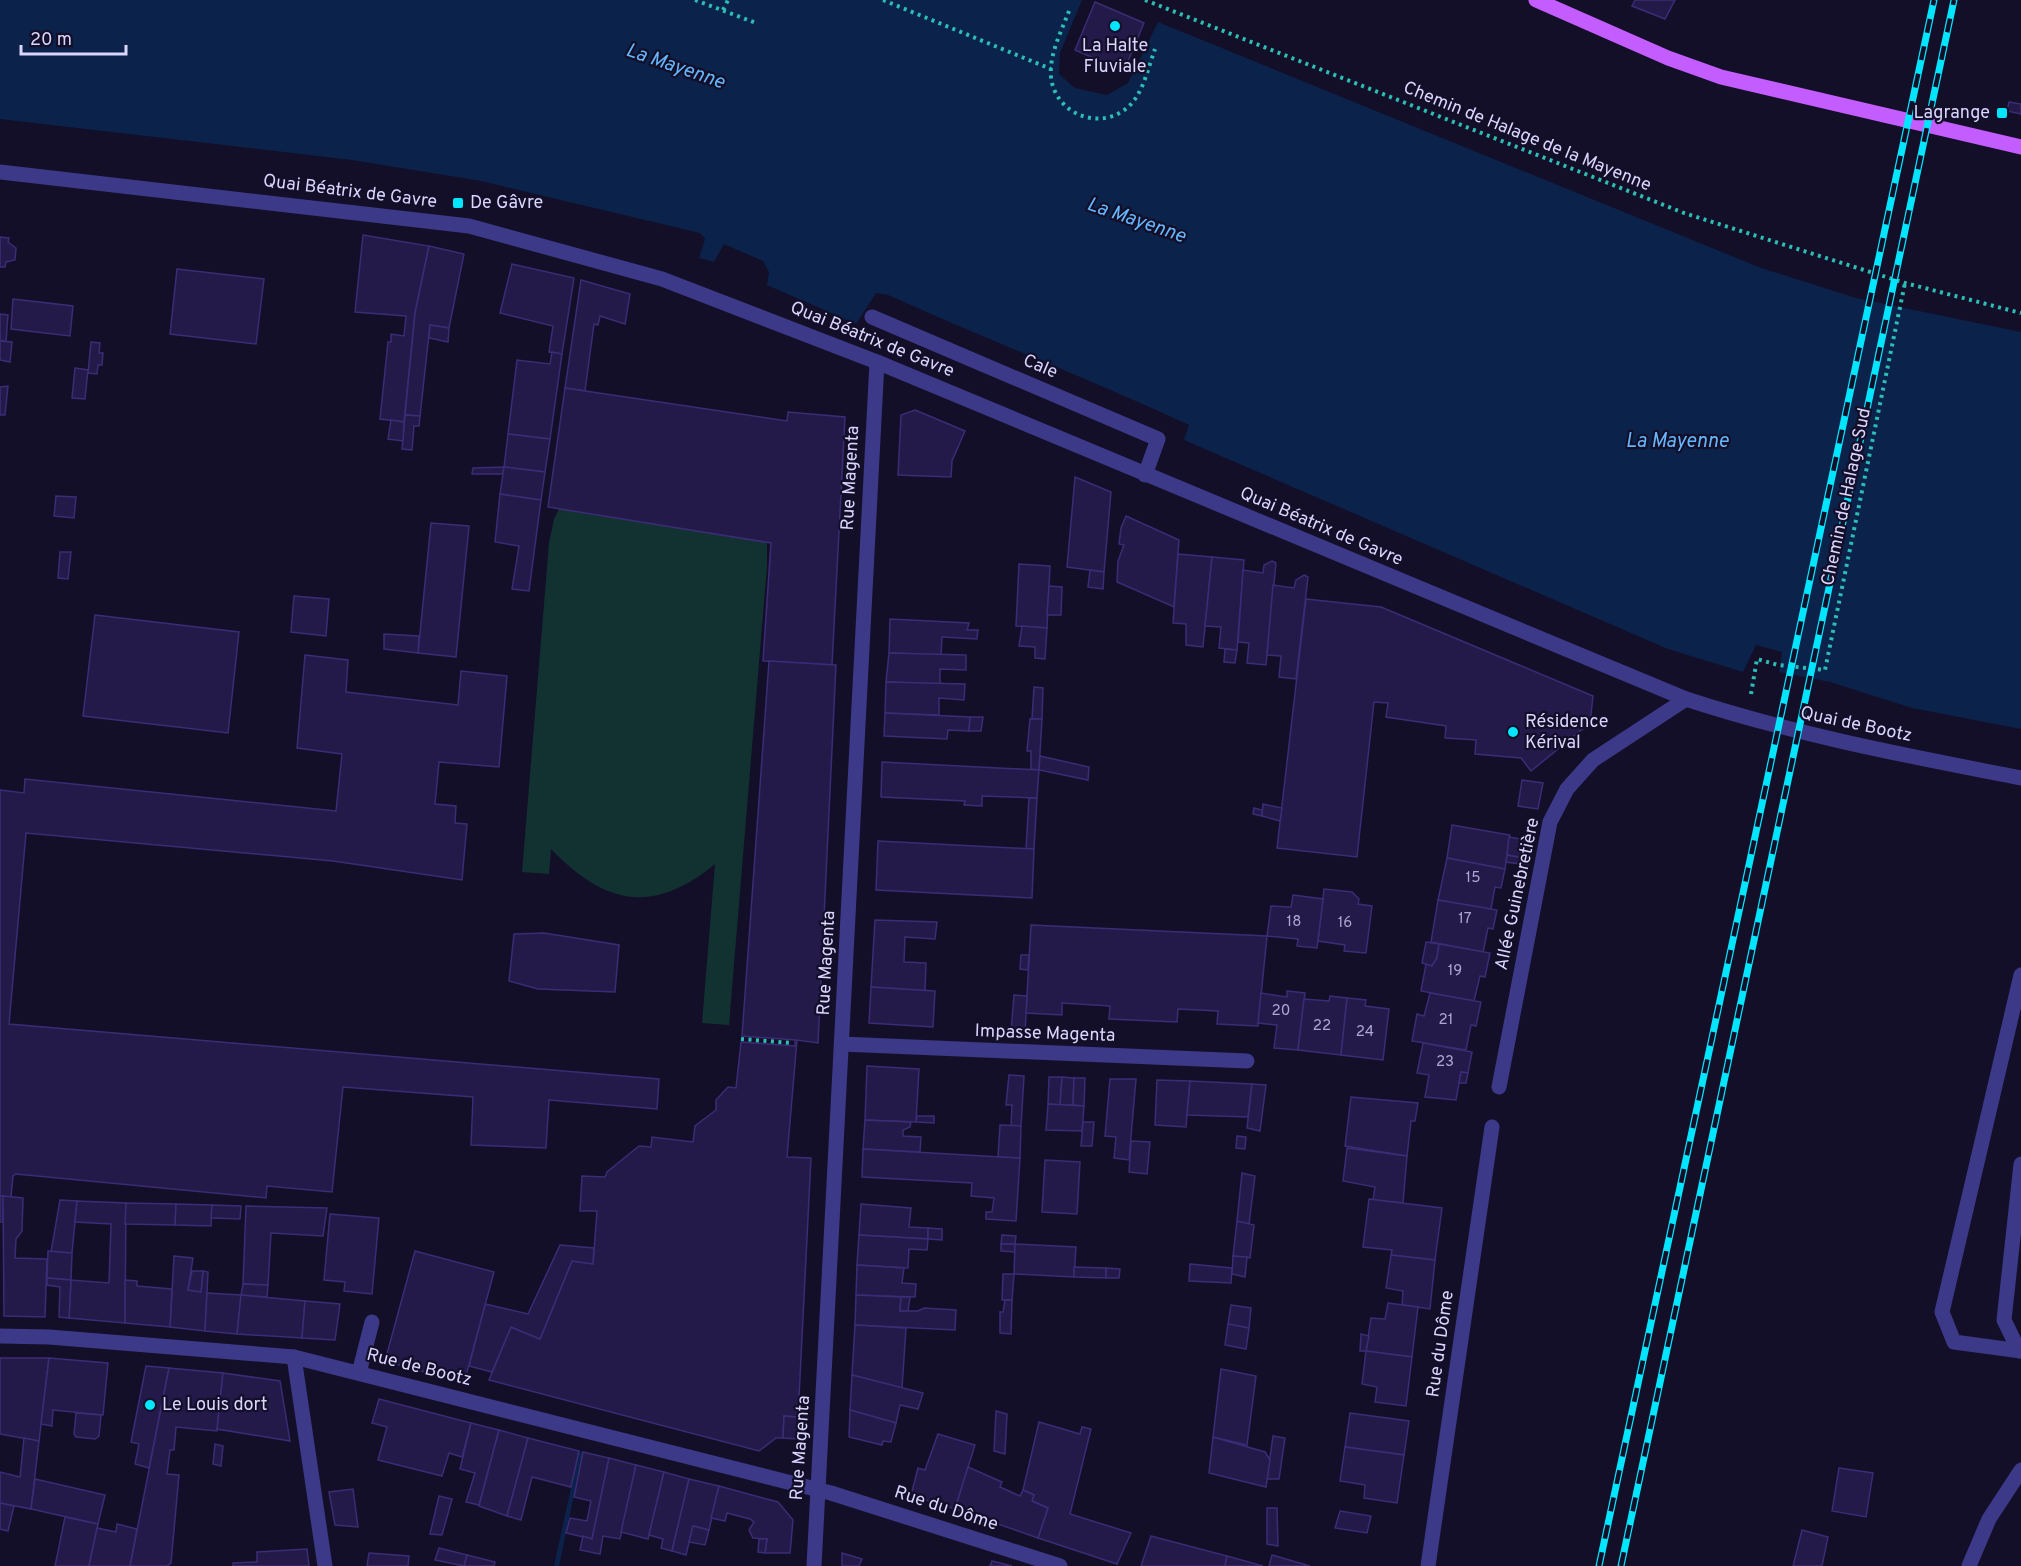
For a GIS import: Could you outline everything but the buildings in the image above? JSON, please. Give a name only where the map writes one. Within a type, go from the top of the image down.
[{"type":"main road","points":[[1536,0],[1668,58],[1721,77],[2021,147]]},
{"type":"street","name":"Quai Béatrix de Gavre","points":[[0,172],[469,226],[662,279],[877,362],[1686,699]]},
{"type":"street","name":"Cale","points":[[872,317],[1158,439],[1145,475]]},
{"type":"street","name":"Rue Magenta","points":[[814,1566],[820,1490],[877,362]]},
{"type":"street","name":"Quai de Bootz","points":[[1686,699],[1755,722],[1841,743],[2021,778]]},
{"type":"street","name":"Allée Guinebretière","points":[[1499,1087],[1550,822],[1568,789],[1593,760],[1686,699]]},
{"type":"street","points":[[2020,1351],[1954,1342],[1942,1312],[2021,975]]},
{"type":"street","name":"Impasse Magenta","points":[[842,1044],[1247,1061]]},
{"type":"street","name":"Rue du Dôme","points":[[1428,1566],[1492,1127]]},
{"type":"street","points":[[2020,1351],[2004,1320],[2021,1164]]},
{"type":"street","points":[[359,1373],[372,1322]]},
{"type":"street","name":"Rue de Bootz","points":[[0,1336],[49,1337],[294,1357],[820,1490]]},
{"type":"street","points":[[294,1357],[325,1566]]},
{"type":"street","points":[[1969,1566],[1989,1519],[2021,1470]]},
{"type":"street","name":"Rue du Dôme","points":[[820,1490],[1060,1566]]},
{"type":"path","points":[[695,0],[756,23]]},
{"type":"path","points":[[723,11],[728,0]]},
{"type":"path","points":[[882,0],[1052,69]]},
{"type":"path","name":"Chemin de Halage de la Mayenne","points":[[1145,0],[1684,213],[1905,283],[2021,314]]},
{"type":"path","points":[[1069,11],[1054,50],[1052,69],[1055,92],[1063,105],[1075,114],[1103,119],[1117,115],[1133,101],[1155,49]]},
{"type":"path","name":"Chemin de Halage Sud","points":[[1749,700],[1756,659],[1778,665],[1825,670],[1905,283]]},
{"type":"path","points":[[741,1039],[792,1043]]},
{"type":"green space","points":[[565,497],[767,541],[767,566],[729,1025],[702,1023],[715,864],[671,891],[650,896],[630,897],[610,892],[591,882],[571,868],[551,849],[549,874],[522,872],[549,543],[554,519]]},
{"type":"water","name":"La Mayenne","points":[[0,0],[1082,0],[1060,53],[1059,74],[1075,88],[1107,95],[1128,83],[1158,22],[1761,268],[1856,298],[2021,332],[2021,729],[1912,708],[1830,682],[1779,672],[1782,652],[1756,645],[1743,672],[1668,649],[1184,440],[1189,425],[888,295],[876,293],[856,324],[767,285],[769,272],[763,261],[724,244],[714,262],[699,258],[705,239],[700,233],[481,181],[352,160],[0,119]]},
{"type":"water","points":[[579,1451],[583,1452],[559,1566],[554,1566]]},
{"type":"railway","points":[[1599,1566],[1934,0]]},
{"type":"railway","points":[[1621,1566],[1954,0]]},
{"type":"place","name":"La Halte Fluviale","points":[[1115,26]]},
{"type":"place","name":"Lagrange","points":[[2002,113]]},
{"type":"place","name":"De Gâvre","points":[[458,203]]},
{"type":"place","name":"Résidence Kérival","points":[[1513,732]]},
{"type":"place","name":"Le Louis dort","points":[[150,1405]]}]
